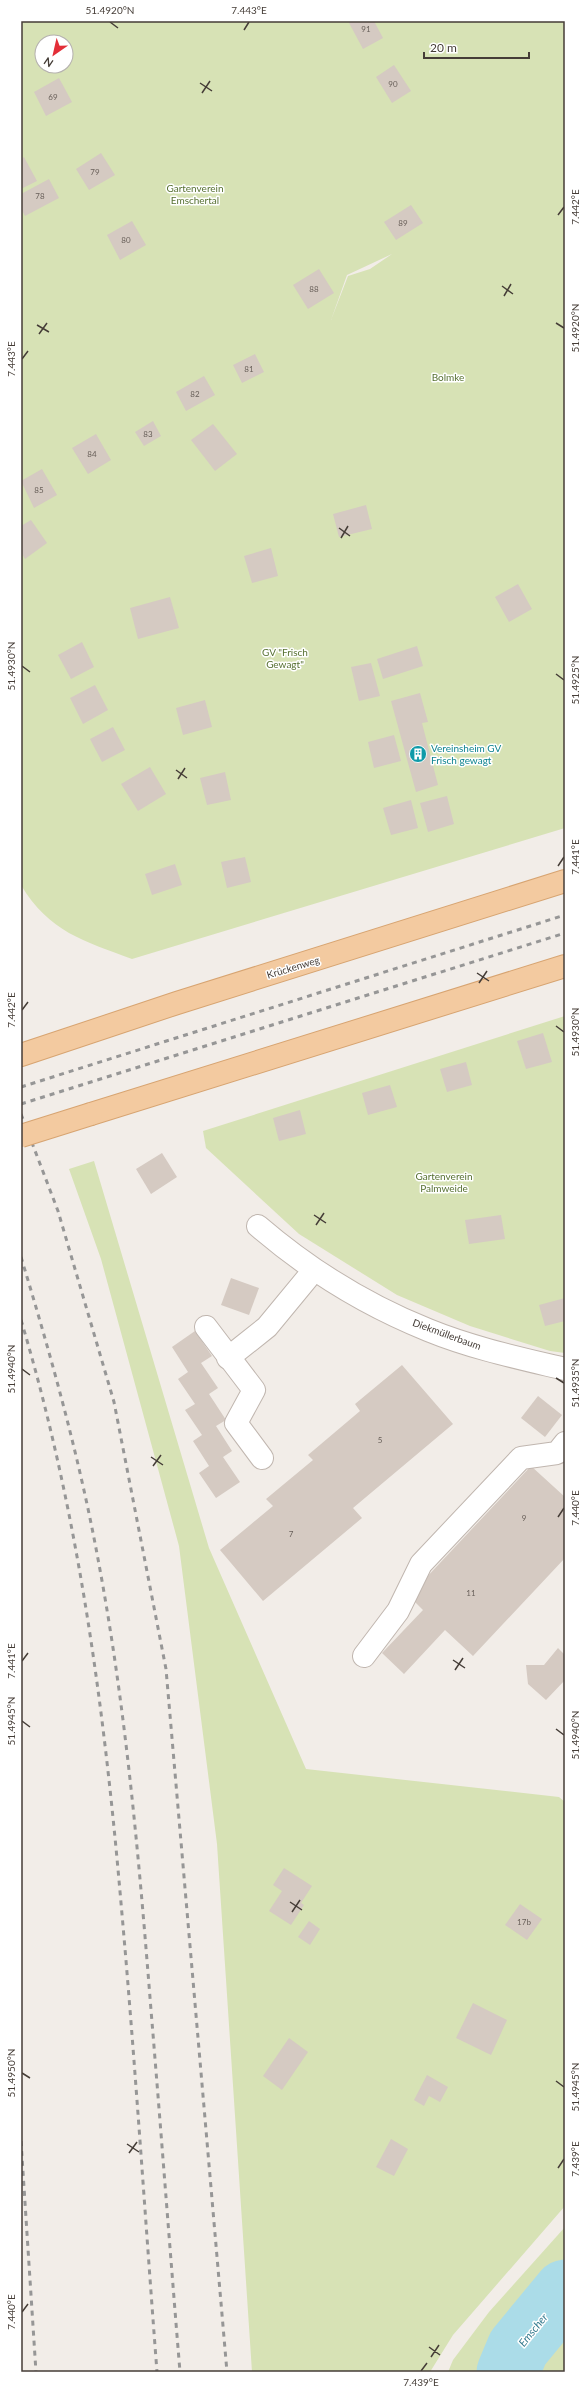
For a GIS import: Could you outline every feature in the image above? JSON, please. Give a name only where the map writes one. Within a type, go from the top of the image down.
[{"type":"main road","name":"Krückenweg","points":[[21,1055],[177,1003],[565,882]]},
{"type":"main road","points":[[21,1136],[565,966]]},
{"type":"street","name":"Diekmüllerbaum","points":[[258,1226],[289,1253],[314,1270],[375,1305],[429,1330],[515,1357],[565,1369]]},
{"type":"street","points":[[228,1358],[267,1326],[314,1270]]},
{"type":"street","points":[[206,1327],[228,1358],[254,1390],[236,1423],[262,1458]]},
{"type":"street","points":[[364,1656],[398,1611],[421,1564],[521,1458],[557,1453],[565,1443]]},
{"type":"green space","points":[[21,21],[565,21],[565,828],[132,959],[69,933],[43,914],[21,885]],"holes":[[[392,254],[370,269],[348,276],[331,320],[347,275]]]},
{"type":"green space","name":"Gartenverein Palmweide","points":[[565,1016],[565,1353],[550,1351],[470,1326],[397,1295],[299,1234],[206,1148],[203,1131]]},
{"type":"green space","points":[[94,1161],[209,1548],[306,1769],[559,1797],[565,1802],[565,2206],[453,2335],[430,2372],[252,2372],[217,1844],[179,1546],[101,1259],[69,1169]]},
{"type":"green space","points":[[565,2227],[565,2372],[448,2372],[453,2360],[489,2312]]},
{"type":"building","points":[[348,21],[374,21],[383,38],[363,49]]},
{"type":"building","points":[[394,65],[411,91],[392,103],[376,77]]},
{"type":"building","points":[[59,78],[72,102],[46,116],[34,92]]},
{"type":"building","points":[[101,153],[115,175],[89,190],[76,169]]},
{"type":"building","points":[[24,157],[37,181],[21,189],[21,159]]},
{"type":"building","points":[[49,179],[59,198],[25,216],[21,209],[21,194]]},
{"type":"building","points":[[411,205],[423,223],[396,240],[384,222]]},
{"type":"building","points":[[132,221],[146,245],[120,260],[107,235]]},
{"type":"building","points":[[319,269],[334,293],[308,309],[293,285]]},
{"type":"building","points":[[255,354],[264,372],[242,383],[233,365]]},
{"type":"building","points":[[204,376],[215,395],[186,411],[176,392]]},
{"type":"building","points":[[153,421],[161,436],[144,446],[135,432]]},
{"type":"building","points":[[213,424],[237,454],[215,471],[191,440]]},
{"type":"building","points":[[96,434],[111,460],[88,474],[72,448]]},
{"type":"building","points":[[42,469],[57,495],[34,508],[21,481]]},
{"type":"building","points":[[366,505],[372,529],[339,537],[333,514]]},
{"type":"building","points":[[31,520],[47,543],[25,559],[21,552],[21,526]]},
{"type":"building","points":[[271,548],[278,576],[252,583],[244,556]]},
{"type":"building","points":[[518,584],[532,609],[509,622],[495,597]]},
{"type":"building","points":[[170,597],[179,628],[138,639],[130,608]]},
{"type":"building","points":[[82,642],[94,667],[71,679],[58,655]]},
{"type":"building","points":[[417,646],[423,666],[383,679],[377,659]]},
{"type":"building","points":[[371,663],[380,696],[359,701],[351,667]]},
{"type":"building","points":[[95,685],[108,710],[83,724],[70,698]]},
{"type":"building","name":"Vereinsheim GV Frisch gewagt","points":[[420,693],[428,722],[422,723],[438,785],[416,792],[391,701]]},
{"type":"building","points":[[205,700],[212,727],[183,735],[176,708]]},
{"type":"building","points":[[113,727],[125,750],[102,762],[90,739]]},
{"type":"building","points":[[394,735],[401,761],[374,768],[368,742]]},
{"type":"building","points":[[150,767],[166,794],[138,811],[121,784]]},
{"type":"building","points":[[225,772],[231,800],[207,805],[200,778]]},
{"type":"building","points":[[447,796],[454,824],[428,832],[420,803]]},
{"type":"building","points":[[411,800],[418,828],[391,835],[383,808]]},
{"type":"building","points":[[245,857],[251,882],[227,888],[221,862]]},
{"type":"building","points":[[175,864],[182,885],[152,895],[145,874]]},
{"type":"building","points":[[543,1033],[552,1062],[526,1069],[517,1041]]},
{"type":"building","points":[[466,1062],[472,1085],[447,1092],[440,1069]]},
{"type":"building","points":[[390,1085],[397,1107],[368,1115],[362,1093]]},
{"type":"building","points":[[300,1110],[306,1134],[279,1141],[273,1118]]},
{"type":"building","points":[[162,1153],[177,1177],[151,1194],[136,1169]]},
{"type":"building","points":[[501,1215],[505,1239],[469,1244],[465,1220]]},
{"type":"building","points":[[231,1278],[259,1288],[249,1315],[221,1305]]},
{"type":"building","points":[[565,1298],[565,1321],[545,1326],[539,1305]]},
{"type":"building","points":[[195,1331],[212,1356],[201,1363],[218,1388],[209,1394],[226,1420],[216,1426],[232,1451],[223,1457],[240,1482],[216,1498],[199,1473],[209,1466],[193,1441],[202,1435],[185,1410],[195,1404],[178,1379],[188,1372],[172,1347]]},
{"type":"building","points":[[402,1365],[453,1424],[353,1508],[362,1518],[263,1601],[220,1550],[273,1506],[266,1499],[313,1460],[308,1455],[360,1411],[355,1404]]},
{"type":"building","points":[[538,1396],[562,1415],[545,1437],[521,1418]]},
{"type":"building","points":[[531,1466],[565,1497],[565,1558],[473,1656],[445,1630],[404,1674],[382,1653],[423,1610],[409,1596]]},
{"type":"building","points":[[558,1648],[565,1655],[565,1680],[546,1700],[528,1684],[526,1665],[544,1665]]},
{"type":"building","points":[[284,1868],[312,1886],[301,1903],[304,1905],[291,1925],[269,1911],[282,1891],[273,1885]]},
{"type":"building","points":[[520,1904],[542,1919],[527,1940],[505,1925]]},
{"type":"building","points":[[309,1921],[320,1929],[310,1945],[298,1937]]},
{"type":"building","points":[[473,2003],[507,2020],[491,2055],[456,2038]]},
{"type":"building","points":[[289,2038],[308,2052],[282,2090],[263,2076]]},
{"type":"building","points":[[427,2075],[448,2087],[440,2102],[429,2096],[424,2106],[414,2100]]},
{"type":"building","points":[[391,2139],[408,2149],[394,2176],[376,2167]]},
{"type":"waterway","name":"Emscher","points":[[508,2372],[518,2348],[565,2291]]},
{"type":"railway","points":[[21,1087],[565,915]]},
{"type":"railway","points":[[21,1104],[565,933]]},
{"type":"railway","points":[[21,1114],[58,1211],[114,1402],[166,1669],[227,2372]]},
{"type":"railway","points":[[21,1257],[54,1369],[82,1482],[108,1615],[124,1727],[142,1897],[180,2372]]},
{"type":"railway","points":[[21,1320],[41,1392],[58,1464],[73,1536],[97,1682],[121,1903],[157,2372]]},
{"type":"railway","points":[[21,2141],[36,2372]]},
{"type":"place","name":"Vereinsheim GV Frisch gewagt","points":[[418,754]]},
{"type":"park label","name":"Gartenverein Emschertal","points":[[195,194]]},
{"type":"park label","name":"Bolmke","points":[[448,377]]},
{"type":"park label","name":"GV \"Frisch Gewagt\"","points":[[285,658]]}]
